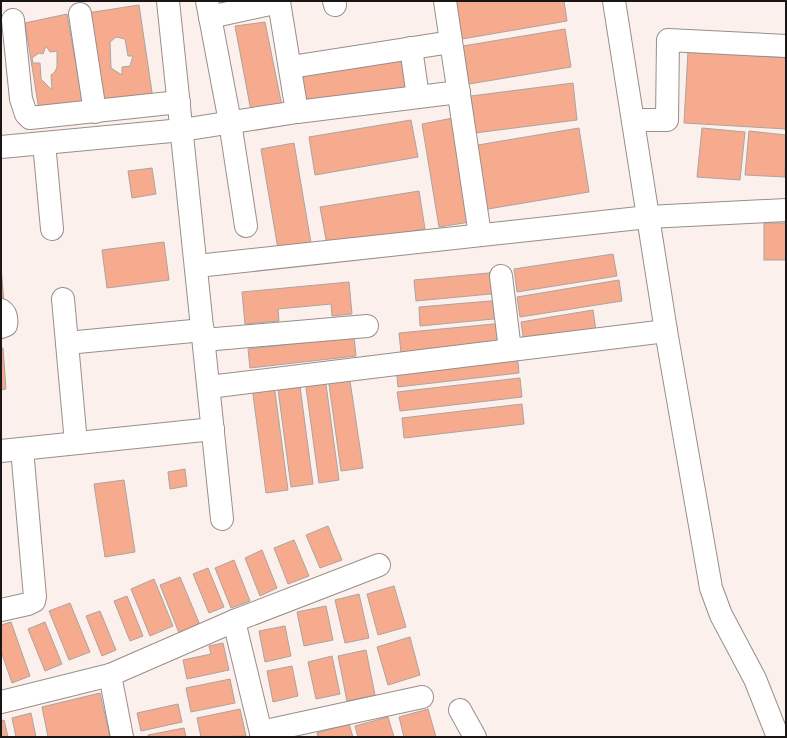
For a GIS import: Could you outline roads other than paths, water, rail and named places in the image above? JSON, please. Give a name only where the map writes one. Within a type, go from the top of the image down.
[{"type":"street","points":[[168,1],[197,266],[222,519]]},
{"type":"street","points":[[445,1],[480,235]]},
{"type":"street","points":[[614,1],[666,331],[711,588],[721,615],[755,679],[778,737]]},
{"type":"street","points":[[246,226],[230,122],[209,9],[279,2],[291,67],[297,112]]},
{"type":"street","points":[[80,14],[95,112]]},
{"type":"street","points":[[13,20],[10,62],[26,114],[30,118],[179,102]]},
{"type":"street","points":[[632,120],[667,120],[668,40],[786,46]]},
{"type":"street","points":[[291,67],[451,42]]},
{"type":"street","points":[[412,48],[418,97]]},
{"type":"street","points":[[1,147],[182,130],[297,112],[458,92]]},
{"type":"street","points":[[44,143],[52,229]]},
{"type":"street","points":[[197,266],[648,218],[786,210]]},
{"type":"street","points":[[501,276],[510,350]]},
{"type":"street","points":[[63,299],[76,443]]},
{"type":"street","points":[[1,310],[6,314],[7,319],[6,325],[1,327]]},
{"type":"street","points":[[68,343],[367,326]]},
{"type":"street","points":[[209,387],[666,331]]},
{"type":"street","points":[[1,610],[28,604],[34,601],[35,597],[11,450],[213,429]]},
{"type":"street","points":[[1,702],[110,675],[234,621],[379,565]]},
{"type":"street","points":[[234,621],[262,734],[422,698]]},
{"type":"street","points":[[110,675],[122,737]]},
{"type":"street","points":[[460,710],[475,737]]}]
